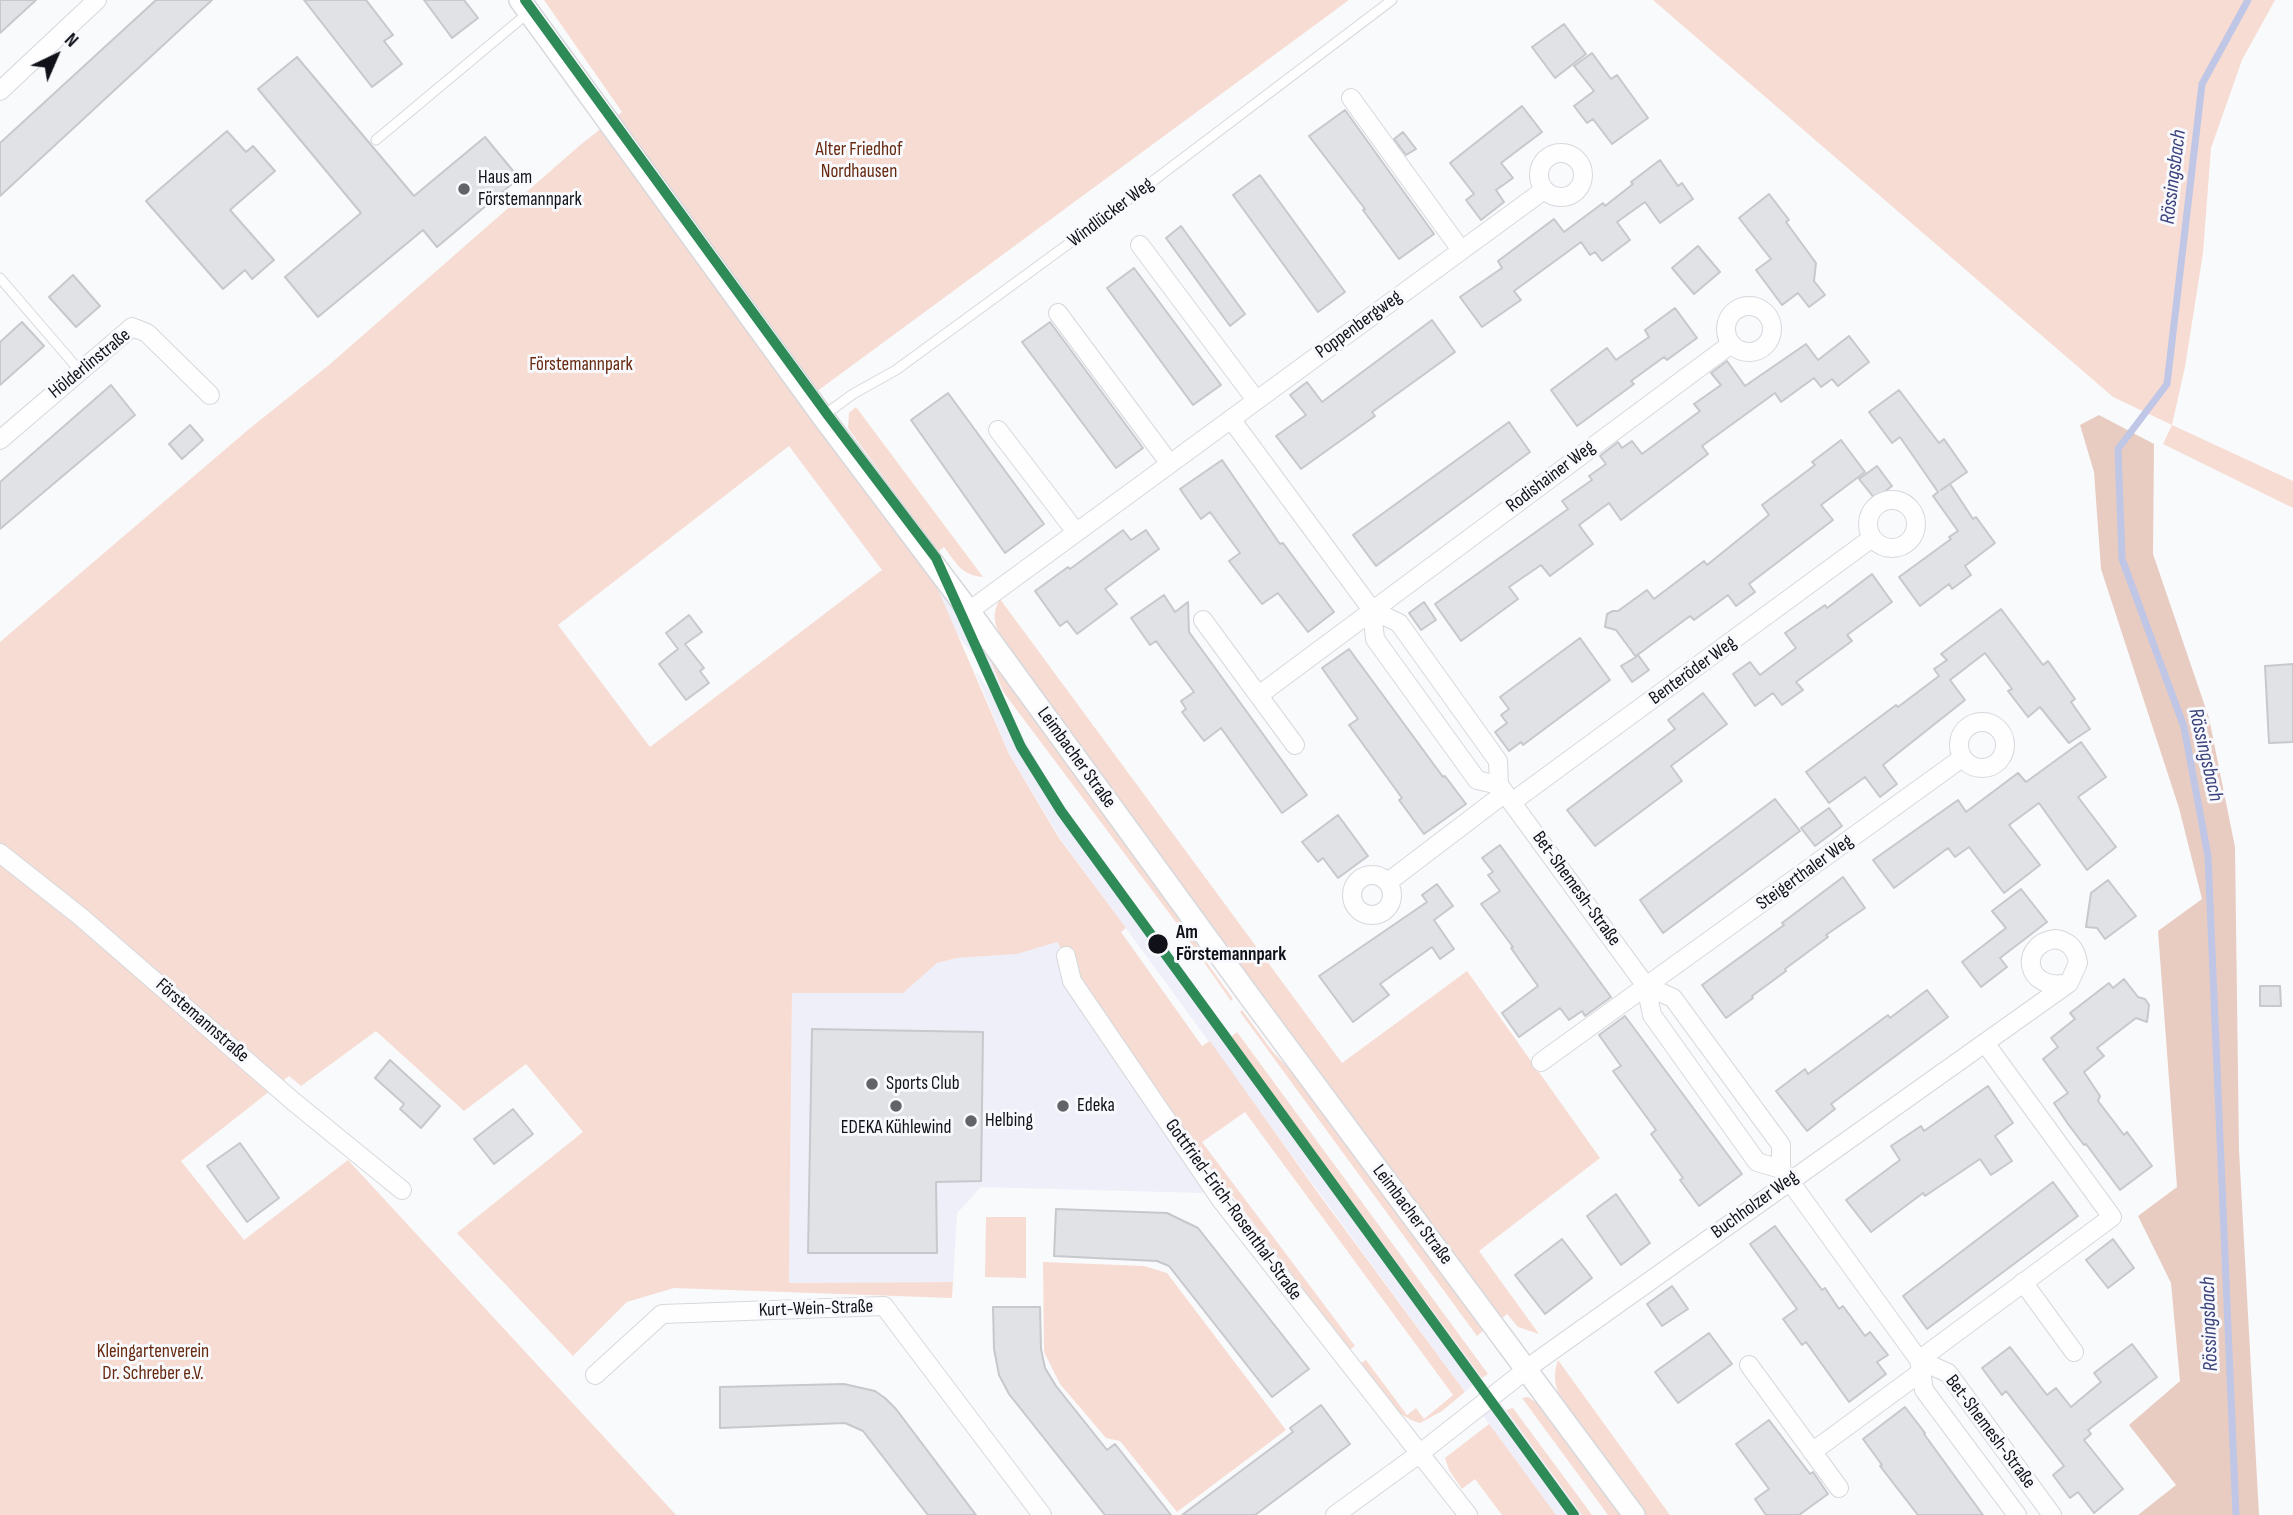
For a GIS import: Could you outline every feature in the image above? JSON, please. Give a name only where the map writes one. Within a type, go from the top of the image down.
[{"type":"street","points":[[4,81],[97,0]]},
{"type":"street","name":"Leimbacher Straße","points":[[525,6],[823,416],[1634,1515]]},
{"type":"street","points":[[1351,98],[1461,250]]},
{"type":"street","name":"Poppenbergweg","points":[[969,611],[1544,190]]},
{"type":"street","points":[[1140,245],[1256,400]]},
{"type":"street","points":[[1058,313],[1170,464]]},
{"type":"street","name":"Hölderlinstraße","points":[[0,440],[132,327],[147,332],[210,395]]},
{"type":"street","name":"Rodishainer Weg","points":[[1372,610],[1731,344]]},
{"type":"street","name":"Bet-Shemesh-Straße","points":[[1231,419],[1372,610],[1399,623],[1498,761],[1506,793],[1646,986],[1652,1016],[1756,1162],[1785,1175]]},
{"type":"street","points":[[998,430],[1076,532]]},
{"type":"street","name":"Benteröder Weg","points":[[1506,793],[1872,538]]},
{"type":"street","points":[[1259,695],[1372,610]]},
{"type":"street","name":"Bet-Shemesh-Straße","points":[[1372,610],[1375,639],[1477,780],[1506,793]]},
{"type":"street","points":[[1203,620],[1295,745]]},
{"type":"street","name":"Steigerthaler Weg","points":[[1646,986],[1962,758]]},
{"type":"street","points":[[1388,882],[1506,793]]},
{"type":"street","name":"Förstemannstraße","points":[[0,853],[81,917],[294,1102],[402,1190]]},
{"type":"street","name":"Gottfried-Erich-Rosenthal-Straße","points":[[1066,956],[1072,981],[1221,1200],[1468,1515]]},
{"type":"street","name":"Buchholzer Weg","points":[[1335,1515],[1785,1175],[2069,984]]},
{"type":"street","points":[[1541,1062],[1646,986]]},
{"type":"street","name":"Bet-Shemesh-Straße","points":[[1646,986],[1674,998],[1781,1145],[1785,1175],[1920,1366],[1924,1390],[2017,1515]]},
{"type":"street","points":[[1920,1366],[2023,1282],[2112,1216],[1985,1043]]},
{"type":"street","points":[[2023,1282],[2074,1352]]},
{"type":"street","name":"Kurt-Wein-Straße","points":[[595,1376],[662,1314],[884,1306],[1042,1515]]},
{"type":"street","points":[[1749,1365],[1839,1488]]},
{"type":"street","name":"Bet-Shemesh-Straße","points":[[1812,1452],[1920,1366]]},
{"type":"street","name":"Bet-Shemesh-Straße","points":[[1920,1366],[1948,1373],[2052,1515]]},
{"type":"lane","name":"Windlücker Weg","points":[[823,416],[853,394],[896,370],[1112,212],[1392,0]]},
{"type":"lane","points":[[376,139],[525,6]]},
{"type":"lane","points":[[0,278],[79,370]]},
{"type":"shaded area","points":[[2099,415],[2154,444],[2153,554],[2209,718],[2235,847],[2239,1150],[2259,1515],[2138,1515],[2176,1485],[2129,1425],[2180,1381],[2171,1283],[2138,1216],[2177,1187],[2158,931],[2202,899],[2179,808],[2101,569],[2094,472],[2080,425]]},
{"type":"shaded area","points":[[937,587],[986,650],[1004,693],[956,633]]},
{"type":"shaded area","points":[[975,671],[1018,728],[1050,785],[1075,822],[1482,1378],[1465,1392],[1060,838],[1009,754]]},
{"type":"shaded area","points":[[1057,942],[1222,1182],[1202,1193],[981,1187],[957,1213],[953,1282],[789,1283],[792,993],[902,993],[937,963],[957,958],[1017,954]]},
{"type":"shaded area","points":[[1499,1400],[1582,1515],[1556,1515],[1482,1414]]},
{"type":"green space","points":[[544,0],[1349,0],[801,403],[937,587],[1009,754],[1059,838],[1126,928],[1121,932],[1202,1046],[1210,1041],[1465,1392],[1442,1411],[1420,1423],[1401,1414],[1360,1364],[1366,1360],[1407,1415],[1416,1408],[1424,1419],[1453,1395],[1245,1112],[1202,1142],[1355,1346],[1349,1350],[1195,1146],[1057,942],[1017,954],[957,958],[937,963],[903,993],[792,993],[789,1283],[953,1282],[952,1298],[674,1288],[627,1302],[573,1356],[457,1233],[583,1132],[526,1064],[464,1111],[376,1031],[301,1086],[289,1076],[181,1161],[244,1240],[348,1160],[676,1515],[0,1515],[0,642],[249,429],[329,365],[579,146],[622,112]],"holes":[[[789,446],[882,570],[650,747],[558,625]]]},
{"type":"green space","points":[[1653,0],[2275,0],[2242,60],[2211,148],[2203,253],[2185,367],[2172,425],[2113,397]]},
{"type":"green space","points":[[856,407],[983,577],[964,571],[944,547],[938,552],[848,428],[849,413]]},
{"type":"green space","points":[[2172,425],[2293,481],[2293,508],[2163,444]]},
{"type":"green space","points":[[1000,599],[1342,1063],[1467,971],[1600,1158],[1479,1251],[1539,1334],[1518,1327],[1507,1314],[1501,1319],[1006,646],[995,618]]},
{"type":"green space","points":[[986,650],[1189,930],[1203,957],[1233,999],[1231,1001],[1178,925],[1004,693]]},
{"type":"green space","points":[[1242,1010],[1273,1052],[1312,1093],[1484,1330],[1477,1336],[1240,1012]]},
{"type":"green space","points":[[1237,1032],[1488,1374],[1482,1378],[1231,1037]]},
{"type":"green space","points":[[986,1217],[1026,1217],[1026,1278],[985,1277]]},
{"type":"green space","points":[[1043,1262],[1144,1266],[1167,1273],[1286,1430],[1177,1512],[1120,1441],[1106,1438],[1060,1384],[1044,1352]]},
{"type":"green space","points":[[1558,1360],[1670,1515],[1646,1515],[1561,1399],[1555,1380]]},
{"type":"green space","points":[[1528,1397],[1539,1404],[1622,1515],[1608,1515],[1522,1398]]},
{"type":"green space","points":[[1513,1408],[1592,1515],[1582,1515],[1506,1410]]},
{"type":"green space","points":[[1489,1424],[1556,1515],[1502,1515],[1475,1479],[1462,1489],[1449,1470],[1445,1458]]},
{"type":"building","points":[[0,0],[36,0],[0,33]]},
{"type":"building","points":[[156,0],[212,0],[0,196],[0,143]]},
{"type":"building","points":[[304,0],[366,0],[393,35],[384,41],[402,64],[372,87]]},
{"type":"building","points":[[424,0],[464,0],[478,18],[452,38]]},
{"type":"building","points":[[1564,24],[1586,54],[1555,78],[1532,47]]},
{"type":"building","points":[[1592,53],[1611,79],[1617,75],[1648,118],[1612,144],[1593,119],[1587,123],[1574,106],[1594,91],[1574,66]]},
{"type":"building","name":"Haus am Förstemannpark","points":[[297,57],[414,196],[485,137],[519,178],[437,247],[423,230],[318,317],[285,277],[361,213],[258,89]]},
{"type":"building","points":[[1522,106],[1542,132],[1501,163],[1513,178],[1496,190],[1504,202],[1481,220],[1466,200],[1474,194],[1450,163]]},
{"type":"building","points":[[1345,110],[1434,234],[1399,259],[1309,136]]},
{"type":"building","points":[[227,131],[246,152],[253,146],[275,171],[230,210],[274,260],[252,279],[245,270],[223,289],[146,201]]},
{"type":"building","points":[[1403,132],[1416,149],[1406,155],[1394,139]]},
{"type":"building","points":[[1660,160],[1678,186],[1682,183],[1693,199],[1660,223],[1645,202],[1617,222],[1630,240],[1602,261],[1595,252],[1590,255],[1581,242],[1514,291],[1521,300],[1482,327],[1460,297],[1502,268],[1498,261],[1554,219],[1564,232],[1603,203],[1605,206]]},
{"type":"building","points":[[1260,175],[1345,292],[1318,312],[1233,195]]},
{"type":"building","points":[[1769,194],[1816,263],[1814,281],[1825,295],[1809,307],[1798,293],[1782,305],[1756,270],[1771,259],[1739,218]]},
{"type":"building","points":[[1181,226],[1245,314],[1230,326],[1166,238]]},
{"type":"building","points":[[1698,246],[1720,272],[1694,294],[1672,268]]},
{"type":"building","points":[[1134,268],[1221,385],[1193,405],[1107,288]]},
{"type":"building","points":[[73,275],[100,306],[76,327],[49,297]]},
{"type":"building","points":[[1675,308],[1697,338],[1631,381],[1634,384],[1577,426],[1551,390],[1607,348],[1616,360],[1649,337],[1645,330]]},
{"type":"building","points":[[1432,320],[1455,352],[1372,412],[1375,416],[1301,469],[1276,436],[1306,415],[1290,395],[1307,382],[1322,402]]},
{"type":"building","points":[[22,322],[44,346],[0,385],[0,342]]},
{"type":"building","points":[[1050,322],[1143,448],[1116,468],[1022,342]]},
{"type":"building","points":[[1849,336],[1869,362],[1838,386],[1832,379],[1821,387],[1814,378],[1781,402],[1775,393],[1702,446],[1708,454],[1621,520],[1609,503],[1579,525],[1593,544],[1550,576],[1541,565],[1509,587],[1518,599],[1461,641],[1435,604],[1568,509],[1562,501],[1592,480],[1589,476],[1606,464],[1600,456],[1618,442],[1622,448],[1632,441],[1642,454],[1700,411],[1694,404],[1721,385],[1711,373],[1727,361],[1745,386],[1806,344],[1818,360]]},
{"type":"building","points":[[111,385],[135,415],[0,529],[0,482]]},
{"type":"building","points":[[1899,390],[1939,443],[1944,439],[1967,472],[1941,490],[1950,484],[1973,519],[1976,517],[1995,543],[1965,566],[1971,575],[1952,589],[1949,584],[1920,606],[1899,577],[1958,531],[1933,496],[1938,492],[1900,437],[1892,443],[1869,412]]},
{"type":"building","points":[[948,393],[1044,524],[1005,553],[911,420]]},
{"type":"building","points":[[1509,422],[1530,452],[1376,566],[1353,535]]},
{"type":"building","points":[[190,425],[203,440],[182,459],[169,444]]},
{"type":"building","points":[[1841,440],[1865,472],[1821,505],[1833,520],[1749,584],[1755,592],[1736,606],[1728,595],[1694,620],[1690,616],[1636,656],[1638,655],[1649,670],[1632,682],[1621,666],[1636,657],[1616,630],[1605,627],[1607,614],[1618,611],[1647,590],[1654,599],[1704,561],[1707,565],[1769,515],[1762,505],[1815,465],[1812,462]]},
{"type":"building","points":[[1222,460],[1280,544],[1283,543],[1334,612],[1308,632],[1278,593],[1262,604],[1229,561],[1240,553],[1210,512],[1201,519],[1180,489]]},
{"type":"building","points":[[1877,466],[1892,486],[1875,499],[1859,479]]},
{"type":"building","points":[[1123,530],[1131,540],[1146,530],[1159,549],[1105,589],[1117,604],[1077,634],[1067,621],[1060,626],[1035,591]]},
{"type":"building","points":[[1872,574],[1892,602],[1847,635],[1852,641],[1796,682],[1803,690],[1782,705],[1773,693],[1755,706],[1733,674],[1750,662],[1760,675],[1796,648],[1785,633],[1825,605],[1827,608]]},
{"type":"building","points":[[1164,595],[1175,612],[1188,602],[1189,632],[1307,795],[1282,813],[1221,728],[1204,741],[1182,712],[1186,709],[1181,701],[1194,692],[1156,641],[1150,645],[1131,618]]},
{"type":"building","points":[[1424,602],[1436,620],[1421,630],[1409,613]]},
{"type":"building","points":[[2001,609],[2043,665],[2048,661],[2075,699],[2071,702],[2090,729],[2069,743],[2040,707],[2028,717],[2008,691],[2012,689],[1985,653],[1950,680],[1965,700],[1883,765],[1897,784],[1880,797],[1865,777],[1829,803],[1806,772],[1939,676],[1934,669],[1947,660],[1941,654]]},
{"type":"building","points":[[689,615],[702,632],[685,644],[704,668],[700,671],[709,683],[686,700],[659,664],[678,649],[666,633]]},
{"type":"building","points":[[1580,638],[1610,680],[1523,745],[1521,742],[1509,751],[1495,732],[1507,723],[1501,715],[1509,709],[1500,697]]},
{"type":"building","points":[[1349,649],[1466,804],[1424,834],[1399,800],[1402,798],[1349,725],[1358,719],[1322,668]]},
{"type":"building","points":[[2293,664],[2293,742],[2269,743],[2265,666]]},
{"type":"building","points":[[1703,693],[1727,724],[1671,766],[1682,781],[1595,846],[1567,810],[1675,729],[1668,720]]},
{"type":"building","points":[[2081,742],[2106,777],[2078,797],[2116,847],[2087,870],[2039,803],[2009,825],[2040,865],[2004,893],[1969,847],[1955,857],[1948,848],[1894,888],[1873,860],[1958,800],[1966,812],[2018,773],[2026,782]]},
{"type":"building","points":[[1775,799],[1800,831],[1663,933],[1640,900]]},
{"type":"building","points":[[1829,808],[1842,826],[1815,846],[1801,828]]},
{"type":"building","points":[[1338,815],[1368,856],[1338,878],[1323,858],[1318,862],[1302,842]]},
{"type":"building","points":[[1500,845],[1611,997],[1585,1016],[1582,1011],[1569,1020],[1560,1008],[1519,1037],[1502,1013],[1538,986],[1481,904],[1500,891],[1488,875],[1493,872],[1482,858]]},
{"type":"building","points":[[1843,877],[1865,908],[1826,935],[1828,937],[1726,1018],[1702,985],[1784,925],[1782,923]]},
{"type":"building","points":[[2108,880],[2136,916],[2105,939],[2097,928],[2086,927],[2091,893]]},
{"type":"building","points":[[1437,884],[1453,906],[1434,920],[1454,949],[1440,959],[1432,947],[1380,984],[1389,995],[1353,1022],[1319,976],[1427,902],[1422,895]]},
{"type":"building","points":[[2021,889],[2047,922],[2000,958],[2007,967],[1981,987],[1962,962],[2006,928],[1992,911]]},
{"type":"building","points":[[2124,979],[2138,997],[2145,999],[2149,1005],[2147,1022],[2136,1018],[2097,1048],[2104,1056],[2084,1072],[2100,1096],[2098,1101],[2124,1135],[2127,1132],[2152,1166],[2120,1190],[2054,1103],[2068,1093],[2043,1059],[2058,1047],[2051,1038],[2075,1019],[2070,1013],[2109,983],[2113,988]]},
{"type":"building","points":[[2260,986],[2280,986],[2281,1006],[2260,1006]]},
{"type":"building","points":[[1927,990],[1948,1017],[1831,1104],[1835,1109],[1807,1131],[1776,1091],[1805,1069],[1808,1074]]},
{"type":"building","points":[[1625,1016],[1742,1174],[1699,1206],[1680,1180],[1683,1178],[1651,1134],[1656,1130],[1613,1071],[1621,1066],[1599,1035]]},
{"type":"building","name":"EDEKA Kühlewind","points":[[812,1029],[983,1032],[981,1181],[936,1182],[937,1253],[808,1253]]},
{"type":"building","points":[[390,1060],[440,1106],[421,1128],[400,1109],[404,1104],[375,1078]]},
{"type":"building","points":[[1988,1086],[2013,1123],[1995,1136],[2012,1161],[1991,1175],[1980,1159],[1925,1196],[1923,1193],[1871,1232],[1846,1200],[1900,1160],[1891,1146],[1921,1126],[1924,1131]]},
{"type":"building","points":[[513,1109],[533,1134],[494,1164],[474,1139]]},
{"type":"building","points":[[240,1143],[279,1198],[247,1222],[207,1166]]},
{"type":"building","points":[[2053,1182],[2078,1216],[1927,1329],[1903,1296]]},
{"type":"building","points":[[1616,1194],[1650,1243],[1621,1265],[1587,1216]]},
{"type":"building","points":[[1056,1209],[1167,1213],[1198,1228],[1309,1369],[1272,1397],[1169,1266],[1157,1261],[1054,1256]]},
{"type":"building","points":[[1775,1226],[1822,1290],[1825,1288],[1839,1309],[1843,1306],[1865,1336],[1870,1332],[1888,1355],[1877,1362],[1886,1374],[1849,1402],[1806,1342],[1802,1345],[1783,1319],[1797,1309],[1750,1244]]},
{"type":"building","points":[[1562,1239],[1592,1278],[1545,1314],[1515,1275]]},
{"type":"building","points":[[2113,1239],[2134,1268],[2108,1288],[2086,1260]]},
{"type":"building","points":[[1672,1286],[1688,1309],[1662,1326],[1647,1304]]},
{"type":"building","points":[[993,1307],[1040,1307],[1041,1349],[1045,1368],[1056,1386],[1107,1450],[1115,1444],[1171,1515],[1105,1515],[1009,1394],[999,1375],[994,1349]]},
{"type":"building","points":[[1709,1333],[1732,1364],[1678,1403],[1655,1372]]},
{"type":"building","points":[[2132,1344],[2157,1377],[2088,1430],[2091,1434],[2084,1440],[2123,1489],[2094,1513],[2078,1492],[2070,1498],[2053,1475],[2064,1466],[2006,1391],[2002,1395],[1982,1368],[2010,1347],[2047,1395],[2056,1388],[2071,1407],[2101,1382],[2094,1373]]},
{"type":"building","points":[[844,1384],[875,1391],[885,1398],[976,1515],[928,1515],[863,1431],[845,1423],[720,1428],[720,1387]]},
{"type":"building","points":[[1321,1405],[1350,1444],[1255,1515],[1182,1515],[1293,1432],[1290,1428]]},
{"type":"building","points":[[1905,1407],[1983,1515],[1918,1515],[1880,1466],[1882,1465],[1863,1439]]},
{"type":"building","points":[[1769,1420],[1828,1494],[1799,1515],[1766,1515],[1755,1499],[1769,1489],[1736,1444]]},
{"type":"waterway","name":"Rössingsbach","points":[[2236,1515],[2208,856],[2184,727],[2122,559],[2118,449],[2167,384],[2202,84],[2248,0]]},
{"type":"transit line","points":[[525,0],[827,414],[936,558],[1021,747],[1061,811],[1574,1515]]},
{"type":"place","name":"Haus am Förstemannpark","points":[[464,189]]},
{"type":"place","name":"Am Förstemannpark","points":[[1158,944]]},
{"type":"place","name":"Sports Club","points":[[872,1084]]},
{"type":"place","name":"EDEKA Kühlewind","points":[[896,1106]]},
{"type":"place","name":"Edeka","points":[[1063,1106]]},
{"type":"place","name":"Helbing","points":[[971,1121]]},
{"type":"park label","name":"Alter Friedhof Nordhausen","points":[[859,161]]},
{"type":"park label","name":"Förstemannpark","points":[[581,365]]},
{"type":"park label","name":"Kleingartenverein Dr. Schreber e.V.","points":[[153,1363]]}]
